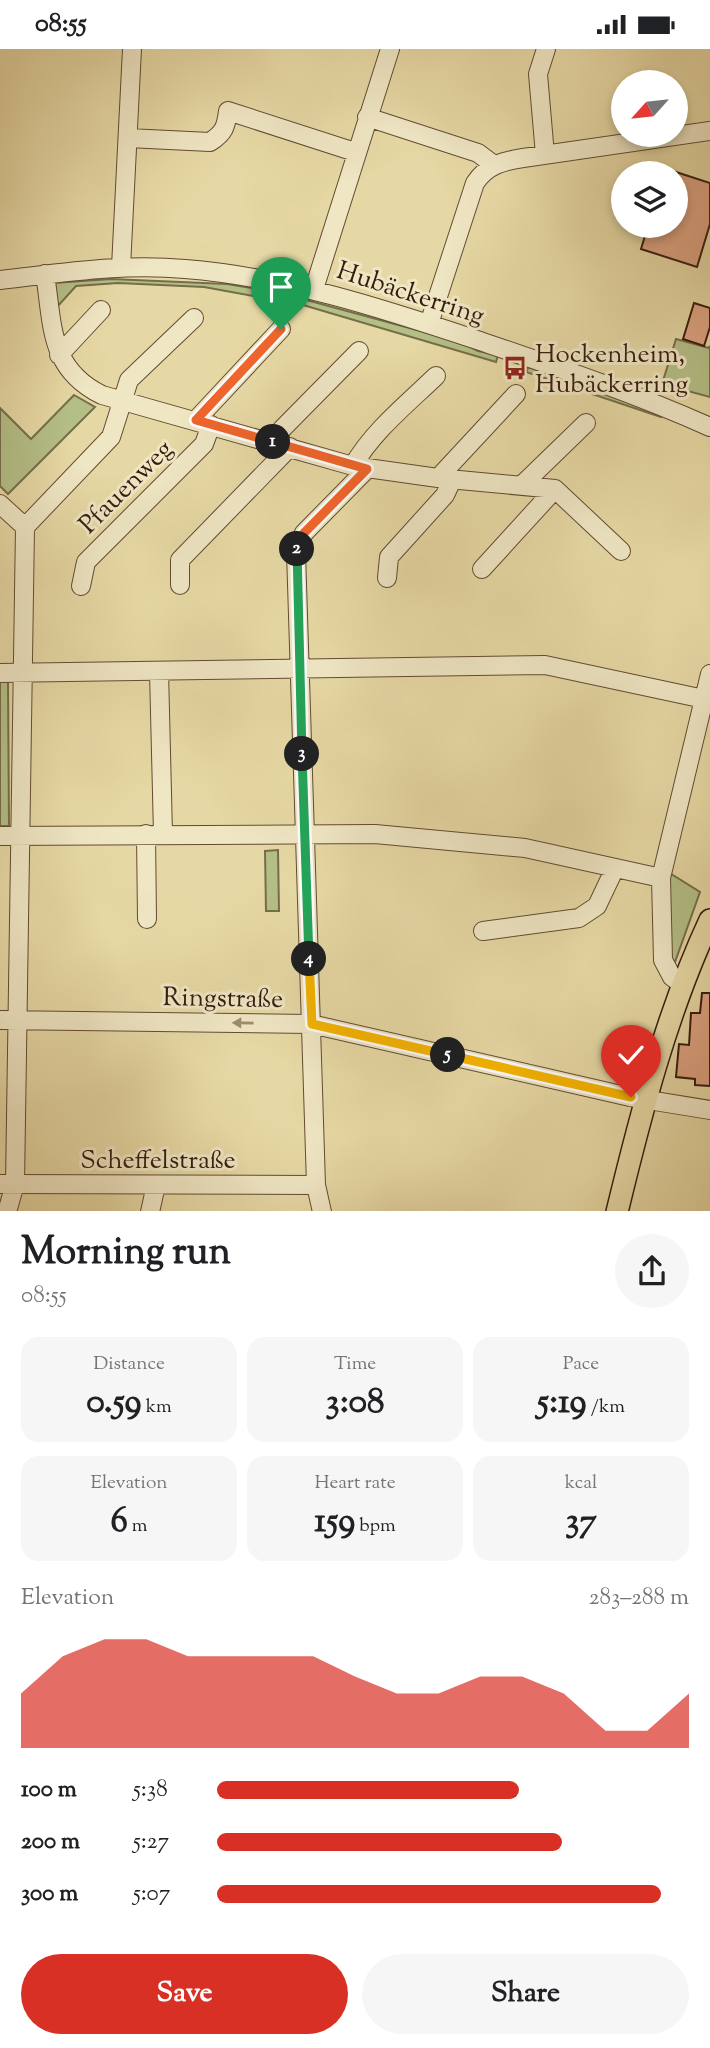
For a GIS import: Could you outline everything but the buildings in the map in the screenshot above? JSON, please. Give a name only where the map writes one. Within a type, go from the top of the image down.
[{"type":"main road","points":[[617,1211],[646,1100],[683,985],[710,919]]},
{"type":"street","points":[[121,267],[132,49]]},
{"type":"street","points":[[314,289],[355,152],[390,49]]},
{"type":"street","points":[[545,155],[538,75],[546,49]]},
{"type":"street","points":[[128,138],[210,142],[221,135],[226,127],[228,111],[355,152]]},
{"type":"street","points":[[367,117],[478,153],[494,165]]},
{"type":"street","points":[[429,324],[475,183],[481,174],[494,165],[710,131]]},
{"type":"street","name":"Hubäckerring","points":[[0,280],[121,267],[207,271],[314,289],[429,324],[635,394],[710,427]]},
{"type":"street","points":[[45,274],[59,355],[84,386],[102,395],[360,467],[445,479],[555,489],[621,551]]},
{"type":"street","points":[[59,355],[101,310]]},
{"type":"street","points":[[7,1211],[8,1020],[22,836],[25,527],[111,437],[129,380],[194,318]]},
{"type":"street","name":"Pfauenweg","points":[[81,586],[86,562],[204,444],[203,422],[281,329]]},
{"type":"street","points":[[180,585],[180,560],[283,445],[282,429],[359,351]]},
{"type":"street","points":[[322,1211],[316,1185],[299,670],[298,545],[304,533],[360,467],[359,456],[436,376]]},
{"type":"street","points":[[387,578],[389,557],[444,495],[445,479],[516,394]]},
{"type":"street","points":[[521,486],[586,423]]},
{"type":"street","points":[[482,569],[555,489]]},
{"type":"street","points":[[0,504],[25,527]]},
{"type":"street","points":[[0,673],[545,665],[704,699]]},
{"type":"street","points":[[147,919],[154,834],[159,671]]},
{"type":"street","points":[[683,985],[672,977],[663,960],[661,878],[710,674]]},
{"type":"street","points":[[0,836],[375,834],[525,848],[661,878]]},
{"type":"street","points":[[483,931],[579,918],[597,906],[615,868]]},
{"type":"street","name":"Ringstraße","points":[[8,1020],[312,1024],[646,1100],[710,1110]]},
{"type":"street","name":"Scheffelstraße","points":[[8,1184],[316,1185]]},
{"type":"street","points":[[150,1211],[156,1185]]},
{"type":"green space","points":[[111,279],[227,284],[277,292],[461,342],[478,351],[498,355],[496,362],[303,305],[204,287],[118,283],[76,286],[58,306],[53,283]]},
{"type":"green space","points":[[676,339],[709,348],[710,346],[710,397],[662,384]]},
{"type":"green space","points":[[529,366],[663,413],[661,417],[526,372]]},
{"type":"green space","points":[[74,395],[95,407],[8,494],[0,486],[0,408],[31,439]]},
{"type":"green space","points":[[8,680],[9,826],[0,826],[0,681]]},
{"type":"green space","points":[[278,850],[279,911],[266,911],[265,851]]},
{"type":"green space","points":[[668,872],[700,892],[675,962],[670,960]]},
{"type":"place","name":"Hockenheim, Hubäckerring","points":[[515,368]]},
{"type":"route","points":[[281,329],[196,420],[367,469],[304,533],[296,552],[312,1024],[631,1097]]}]
